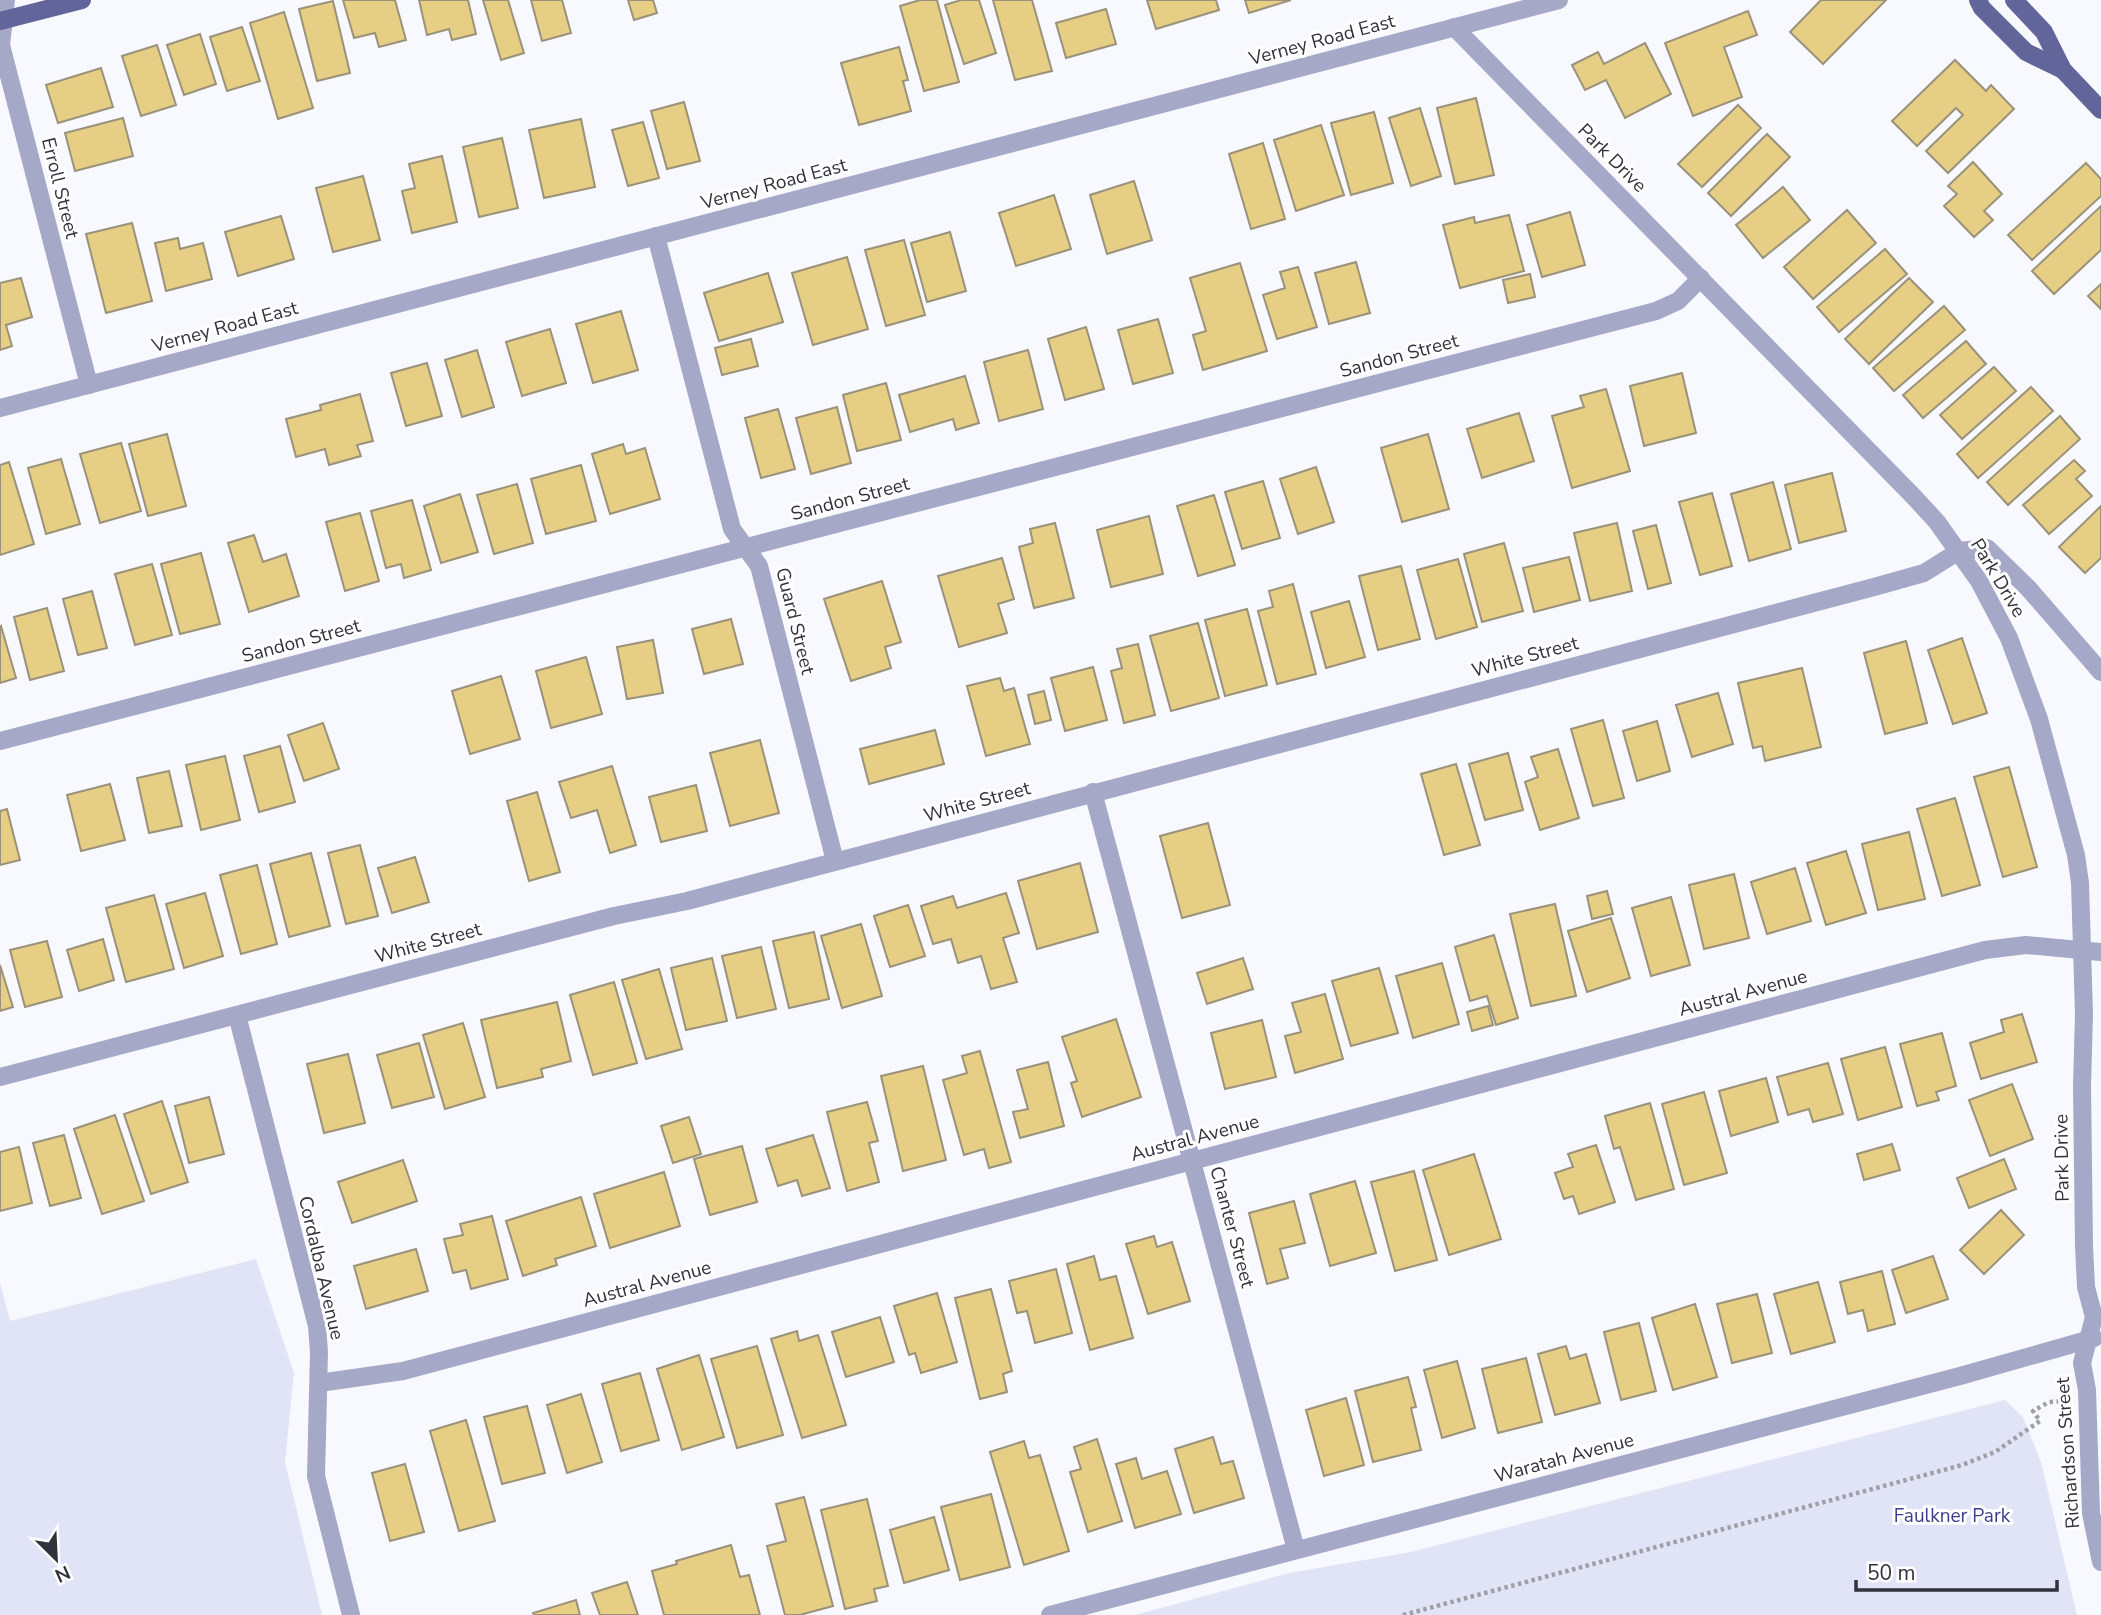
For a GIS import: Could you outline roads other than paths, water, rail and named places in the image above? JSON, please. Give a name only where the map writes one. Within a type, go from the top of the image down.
[{"type":"main road","points":[[2,21],[82,0]]},
{"type":"main road","points":[[1978,0],[1982,8],[2026,52],[2063,70]]},
{"type":"main road","points":[[2014,0],[2044,32],[2063,70],[2101,110]]},
{"type":"street","name":"Erroll Street","points":[[5,0],[1,45],[89,385]]},
{"type":"street","name":"Verney Road East","points":[[0,408],[1559,0]]},
{"type":"street","name":"Park Drive","points":[[1454,27],[1937,522],[1979,581],[2009,638],[2039,719],[2076,855],[2080,884],[2084,1246],[2086,1287],[2094,1317],[2094,1338]]},
{"type":"street","name":"Guard Street","points":[[656,236],[732,529],[760,566],[835,861]]},
{"type":"street","name":"Sandon Street","points":[[0,741],[1656,311],[1678,300],[1701,278]]},
{"type":"street","points":[[1959,551],[1987,548],[2028,588],[2101,672]]},
{"type":"street","name":"White Street","points":[[0,1077],[614,916],[687,901],[1914,576],[1959,551]]},
{"type":"street","name":"Chanter Street","points":[[1093,792],[1296,1550]]},
{"type":"street","name":"Austral Avenue","points":[[319,1383],[403,1371],[1985,950],[2026,945],[2101,952]]},
{"type":"street","name":"Cordalba Avenue","points":[[237,1015],[317,1326],[319,1383],[316,1476],[351,1615]]},
{"type":"street","name":"Waratah Avenue","points":[[1050,1615],[2094,1338]]},
{"type":"street","name":"Richardson Street","points":[[2094,1338],[2082,1363],[2087,1390],[2091,1513],[2101,1562]]},
{"type":"park label","name":"Faulkner Park","points":[[1952,1516]]}]
